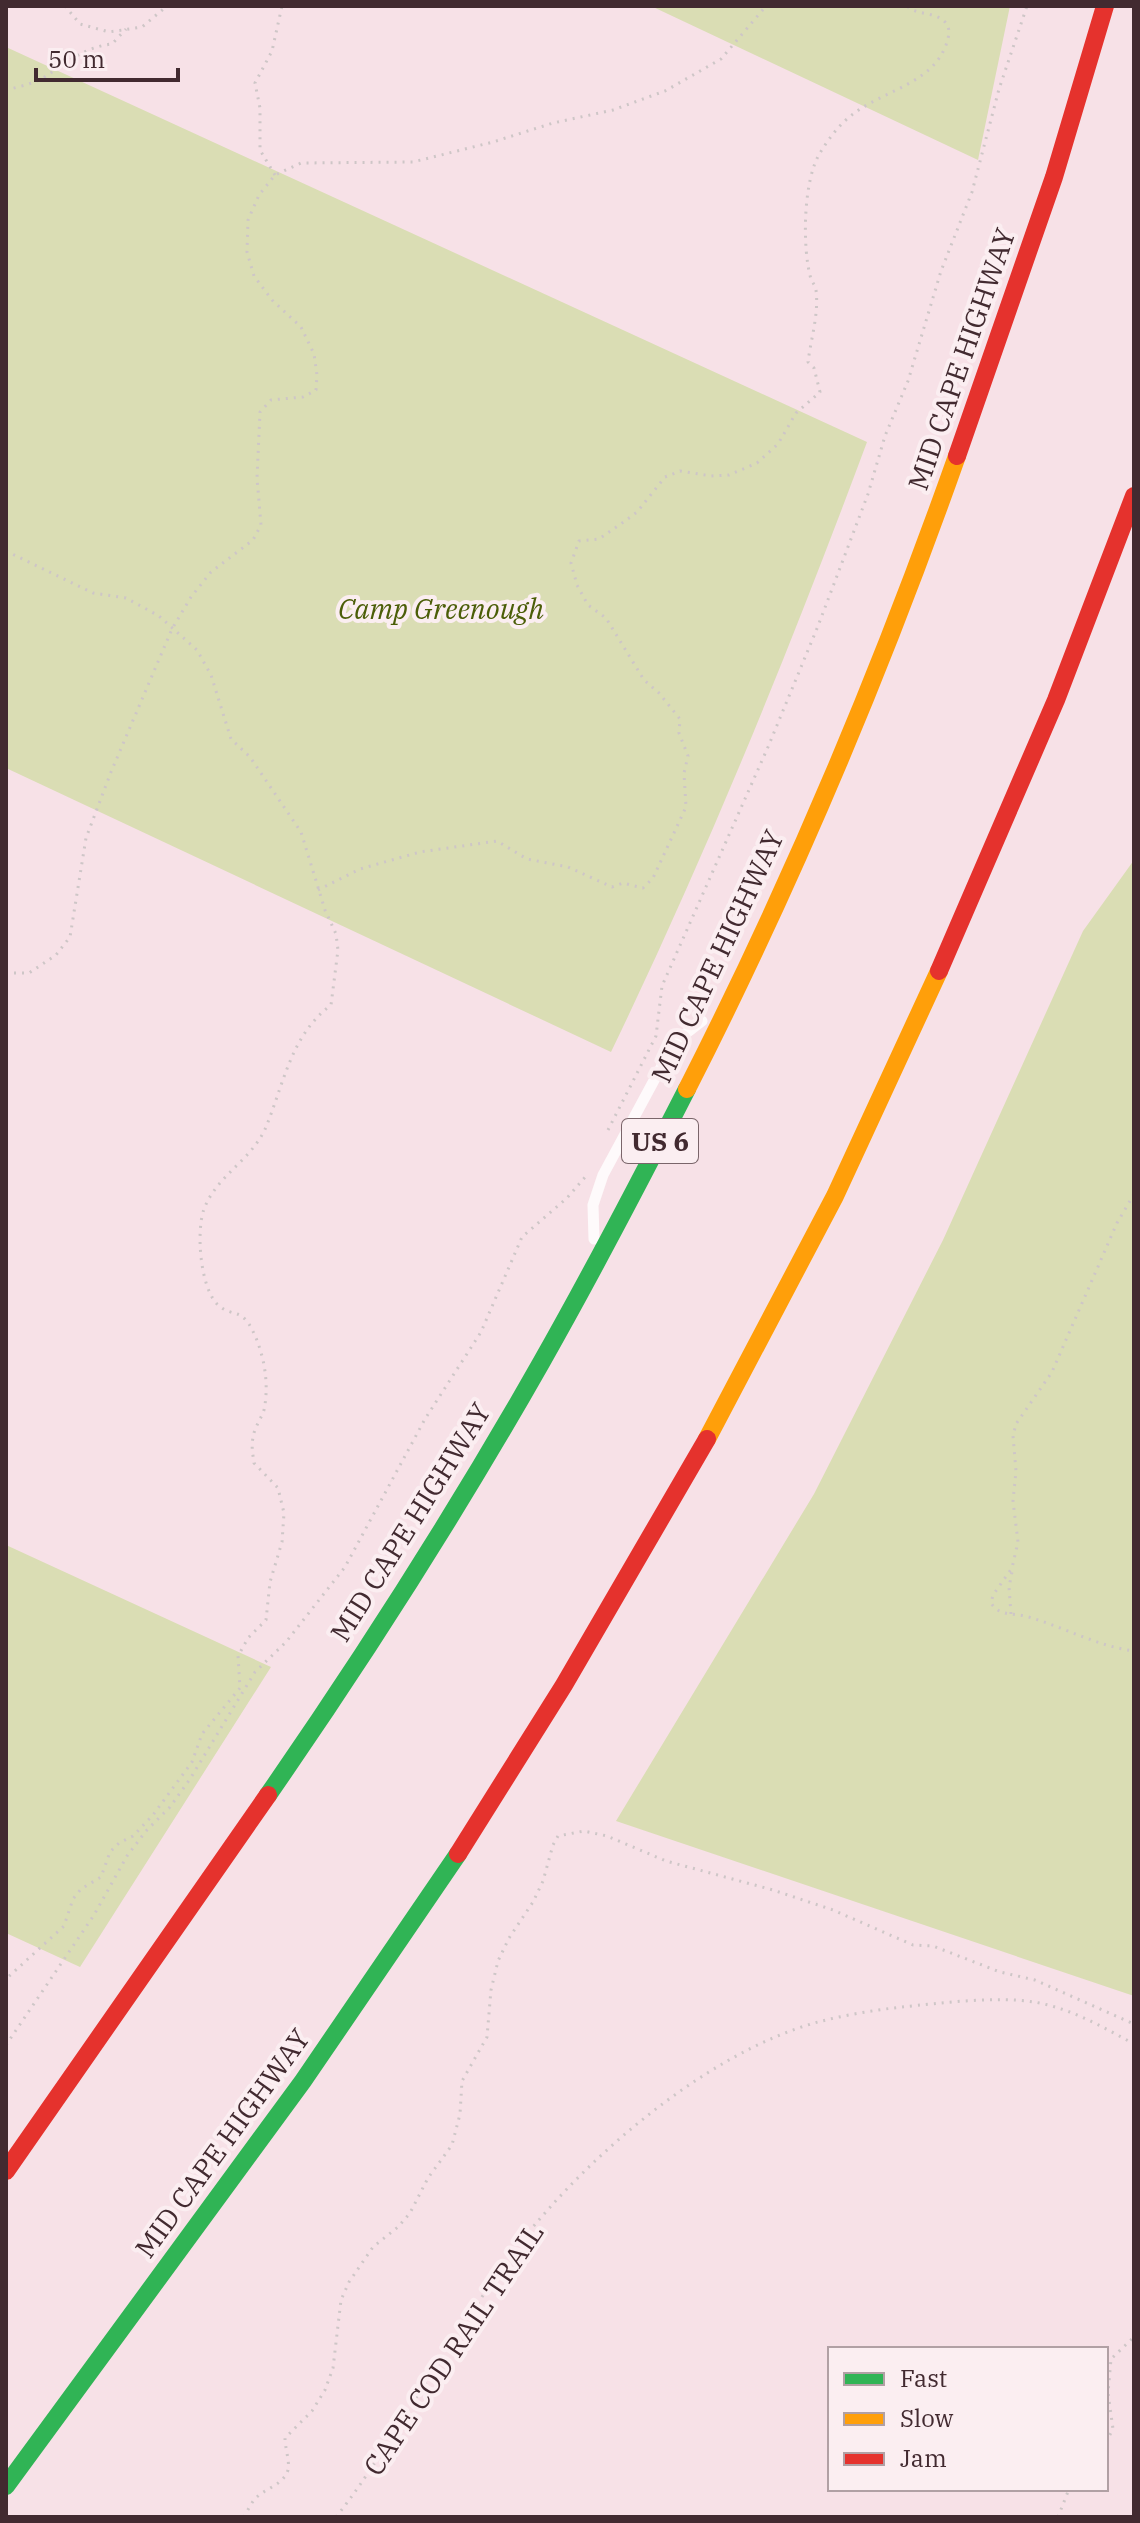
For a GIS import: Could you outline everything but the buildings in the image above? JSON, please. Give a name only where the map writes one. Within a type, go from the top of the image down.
[{"type":"highway","name":"MID CAPE HIGHWAY","points":[[6,2171],[402,1594],[483,1462],[632,1196],[729,1002],[837,762],[959,454],[1060,157],[1105,6]]},
{"type":"highway","name":"MID CAPE HIGHWAY","points":[[6,2486],[259,2143],[399,1943],[571,1674],[680,1489],[815,1236],[923,1007],[1052,711],[1134,496]]},
{"type":"lane","points":[[597,1261],[593,1205],[603,1175],[680,1038],[729,1002]]},
{"type":"path","points":[[65,6],[80,24],[109,32],[142,27],[167,6]]},
{"type":"path","points":[[275,175],[260,150],[260,108],[255,83],[272,51],[282,6]]},
{"type":"path","points":[[6,973],[29,973],[56,955],[70,937],[86,838],[172,629],[211,572],[253,540],[261,525],[257,478],[260,412],[271,400],[303,397],[316,390],[314,354],[301,327],[272,300],[254,276],[247,252],[248,220],[259,195],[275,175],[301,163],[413,162],[553,123],[613,110],[665,91],[721,59],[766,6]]},
{"type":"path","points":[[318,890],[360,869],[420,852],[497,841],[527,859],[568,867],[612,887],[623,883],[643,888],[653,878],[686,807],[684,773],[688,756],[679,733],[680,719],[644,680],[606,618],[588,605],[577,585],[571,563],[579,541],[599,539],[625,521],[637,512],[665,477],[680,471],[711,476],[729,475],[768,456],[796,413],[820,392],[814,368],[808,362],[816,321],[816,289],[811,278],[806,231],[807,191],[818,156],[833,133],[854,113],[934,68],[942,55],[950,34],[948,26],[943,19],[921,14],[907,6]]},
{"type":"path","points":[[606,1135],[656,1036],[662,986],[762,760],[818,626],[868,494],[885,436],[908,381],[941,271],[972,192],[999,89],[1027,6]]},
{"type":"path","points":[[6,90],[41,79],[85,51],[112,44],[126,29]]},
{"type":"path","points":[[6,551],[93,593],[126,598],[159,616],[197,650],[211,675],[231,739],[250,757],[301,832],[318,890],[336,934],[338,950],[331,1005],[304,1031],[264,1132],[242,1161],[223,1177],[200,1221],[202,1268],[210,1294],[219,1306],[248,1320],[257,1341],[268,1388],[263,1413],[253,1437],[254,1463],[278,1488],[284,1513],[282,1542],[270,1582],[266,1620],[240,1648],[237,1664],[240,1688],[202,1734],[192,1762],[153,1815],[133,1836],[110,1852],[101,1877],[81,1889],[73,1899],[64,1926],[6,1979]]},
{"type":"path","points":[[6,2045],[94,1915],[127,1856],[190,1779],[255,1672],[286,1642],[345,1567],[425,1419],[481,1332],[522,1237],[567,1198],[592,1170]]},
{"type":"path","points":[[1011,1614],[1009,1587],[1018,1542],[1013,1501],[1016,1471],[1013,1436],[1016,1424],[1052,1372],[1122,1212],[1134,1194]]},
{"type":"path","points":[[1012,1568],[993,1595],[991,1603],[997,1611],[1047,1622],[1106,1646],[1134,1651]]},
{"type":"path","points":[[244,2517],[255,2498],[287,2474],[289,2465],[285,2438],[312,2411],[325,2390],[333,2368],[341,2300],[349,2282],[373,2247],[410,2213],[428,2178],[452,2145],[460,2114],[462,2081],[487,2037],[491,1990],[498,1961],[533,1902],[558,1836],[584,1831],[607,1836],[666,1861],[773,1890],[833,1910],[913,1945],[933,1946],[1000,1972],[1035,1980],[1134,2024]]},
{"type":"path","name":"CAPE COD RAIL TRAIL","points":[[336,2517],[365,2481],[505,2263],[551,2205],[607,2150],[701,2076],[754,2048],[816,2022],[873,2010],[934,2003],[1033,2002],[1066,2011],[1134,2044]]},
{"type":"path","points":[[1108,2438],[1113,2429],[1108,2393],[1111,2359],[1134,2337]]},
{"type":"path","points":[[1058,2517],[1068,2491]]},
{"type":"green space","points":[[651,6],[1010,6],[978,160]]},
{"type":"green space","name":"Camp Greenough","points":[[6,47],[867,442],[746,750],[681,902],[611,1052],[6,768]]},
{"type":"green space","points":[[1134,860],[1134,1996],[616,1821],[814,1494],[943,1240],[1083,931]]},
{"type":"green space","points":[[6,1545],[271,1667],[80,1967],[6,1933]]},
{"type":"traffic: fast","points":[[268,1795],[375,1636],[477,1473],[579,1295],[687,1089]]},
{"type":"traffic: fast","points":[[6,2486],[303,2081],[458,1854]]},
{"type":"traffic: slow","points":[[687,1089],[762,934],[832,777],[866,697],[957,456]]},
{"type":"traffic: slow","points":[[707,1439],[835,1196],[939,971]]},
{"type":"traffic: jam","points":[[957,456],[1054,177],[1105,6]]},
{"type":"traffic: jam","points":[[939,971],[1056,700],[1134,496]]},
{"type":"traffic: jam","points":[[458,1854],[564,1685],[707,1439]]},
{"type":"traffic: jam","points":[[6,2171],[268,1795]]}]
